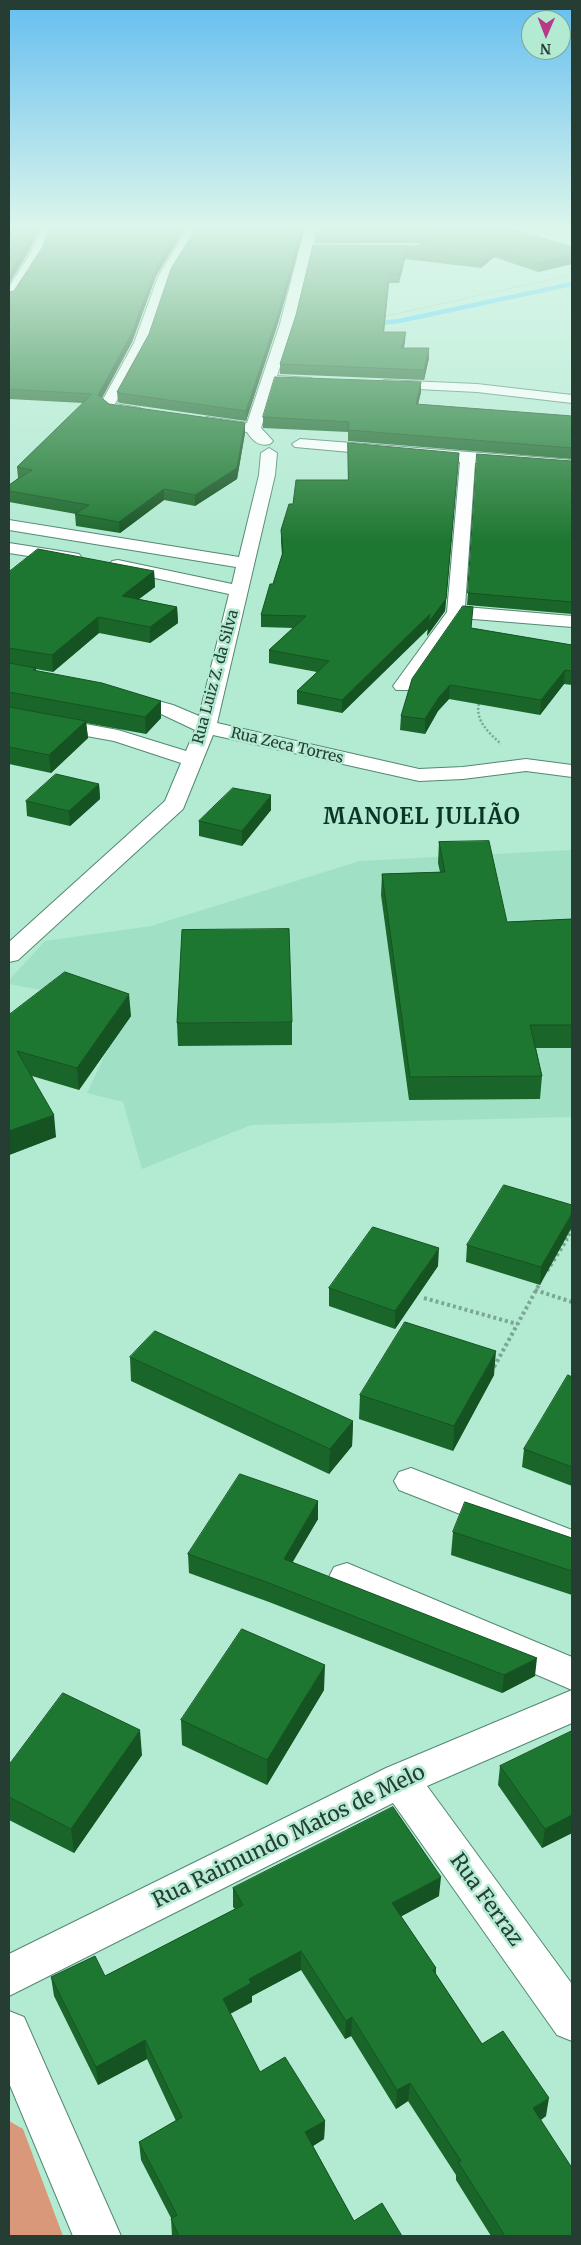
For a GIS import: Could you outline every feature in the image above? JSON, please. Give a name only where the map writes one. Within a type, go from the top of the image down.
[{"type":"street","points":[[144,332],[138,348],[107,405],[110,408],[157,415]]},
{"type":"street","points":[[285,332],[267,380],[253,428],[258,437],[284,454],[364,451],[468,456],[572,465]]},
{"type":"street","points":[[267,380],[325,382]]},
{"type":"street","points":[[372,384],[477,388],[572,399]]},
{"type":"street","points":[[195,420],[253,428]]},
{"type":"street","name":"Rua Luiz Z. da Silva","points":[[9,955],[175,804],[206,727],[246,562],[284,454]]},
{"type":"street","points":[[403,686],[456,612],[468,456]]},
{"type":"street","points":[[9,525],[246,562]]},
{"type":"street","points":[[9,548],[98,562],[238,591]]},
{"type":"street","points":[[456,612],[572,622]]},
{"type":"street","name":"Rua Zeca Torres","points":[[110,694],[166,709],[206,727],[419,775],[463,773],[526,764],[572,771]]},
{"type":"street","points":[[9,716],[118,736],[193,760]]},
{"type":"street","points":[[411,1480],[572,1544]]},
{"type":"street","points":[[348,1576],[572,1674]]},
{"type":"street","name":"Rua Raimundo Matos de Melo","points":[[9,1976],[400,1780],[572,1706]]},
{"type":"street","name":"Rua Ferraz","points":[[400,1780],[572,2020]]},
{"type":"street","points":[[9,2032],[96,2236]]},
{"type":"path","points":[[482,698],[477,706],[477,716],[481,724],[526,764]]},
{"type":"path","points":[[492,1370],[535,1290],[572,1230]]},
{"type":"path","points":[[535,1290],[572,1302]]},
{"type":"path","points":[[424,1298],[517,1324]]},
{"type":"shaded area","points":[[572,850],[572,1117],[251,1125],[142,1169],[123,1102],[87,1093],[128,1006],[9,984],[9,980],[45,941],[151,926],[360,861]]},
{"type":"shaded area","points":[[9,2121],[23,2129],[63,2236],[9,2236]]},
{"type":"building","points":[[9,332],[132,332],[98,395],[109,404],[245,423],[237,468],[195,495],[164,489],[119,522],[75,514],[89,505],[9,491],[9,485],[32,470],[17,467],[92,394],[9,389]]},
{"type":"building","points":[[150,332],[272,332],[246,411],[117,392]]},
{"type":"building","points":[[291,332],[406,332],[401,348],[429,348],[424,370],[280,364]]},
{"type":"building","points":[[275,377],[421,382],[416,404],[572,416],[572,448],[348,430],[349,422],[263,417]]},
{"type":"building","points":[[348,443],[459,453],[446,599],[428,623],[430,614],[342,700],[297,691],[329,661],[269,650],[306,616],[261,615],[270,584],[273,584],[283,552],[281,530],[289,504],[293,504],[296,480],[348,480]]},
{"type":"building","points":[[477,454],[572,461],[572,602],[468,593]]},
{"type":"building","points":[[38,549],[154,571],[122,596],[177,607],[150,627],[98,617],[52,655],[9,648],[9,572]]},
{"type":"building","points":[[463,606],[473,607],[471,628],[572,645],[572,671],[565,670],[541,700],[450,685],[439,697],[425,719],[401,716],[412,679]]},
{"type":"building","points":[[9,663],[36,668],[33,670],[102,683],[161,701],[145,717],[9,692]]},
{"type":"building","points":[[9,707],[86,721],[49,755],[9,747]]},
{"type":"building","points":[[56,774],[99,784],[69,811],[26,801]]},
{"type":"building","points":[[233,788],[271,795],[242,831],[199,821]]},
{"type":"building","points":[[489,841],[507,922],[572,919],[572,1025],[530,1025],[542,1076],[410,1077],[382,874],[445,872],[439,842]]},
{"type":"building","points":[[289,929],[292,1022],[177,1023],[182,930]]},
{"type":"building","points":[[65,972],[129,994],[77,1068],[17,1051],[54,1115],[9,1131],[9,1015]]},
{"type":"building","points":[[504,1185],[572,1205],[572,1213],[541,1267],[467,1245]]},
{"type":"building","points":[[373,1227],[439,1248],[395,1311],[329,1288]]},
{"type":"building","points":[[405,1322],[496,1351],[454,1426],[360,1395]]},
{"type":"building","points":[[155,1331],[353,1421],[330,1449],[130,1357]]},
{"type":"building","points":[[568,1375],[572,1377],[572,1467],[524,1449]]},
{"type":"building","points":[[240,1474],[318,1501],[284,1559],[537,1658],[504,1675],[269,1583],[188,1554]]},
{"type":"building","points":[[465,1502],[572,1538],[572,1571],[453,1532]]},
{"type":"building","points":[[242,1629],[325,1665],[267,1760],[181,1720]]},
{"type":"building","points":[[63,1693],[140,1730],[71,1829],[9,1797],[9,1765]]},
{"type":"building","points":[[572,1731],[572,1815],[545,1829],[500,1766]]},
{"type":"building","points":[[393,1807],[441,1877],[392,1903],[436,1968],[433,1970],[482,2044],[503,2031],[549,2098],[533,2108],[572,2168],[572,2236],[505,2236],[458,2162],[461,2161],[410,2083],[397,2090],[352,2017],[346,2021],[301,1951],[249,1979],[251,1983],[223,1999],[260,2072],[285,2057],[325,2121],[305,2132],[354,2221],[382,2203],[402,2236],[179,2236],[171,2219],[177,2215],[139,2142],[182,2117],[145,2040],[96,2067],[51,1977],[95,1956],[105,1976],[243,1905],[233,1888]]},
{"type":"district","name":"MANOEL JULIÃO","points":[[422,818]]}]
